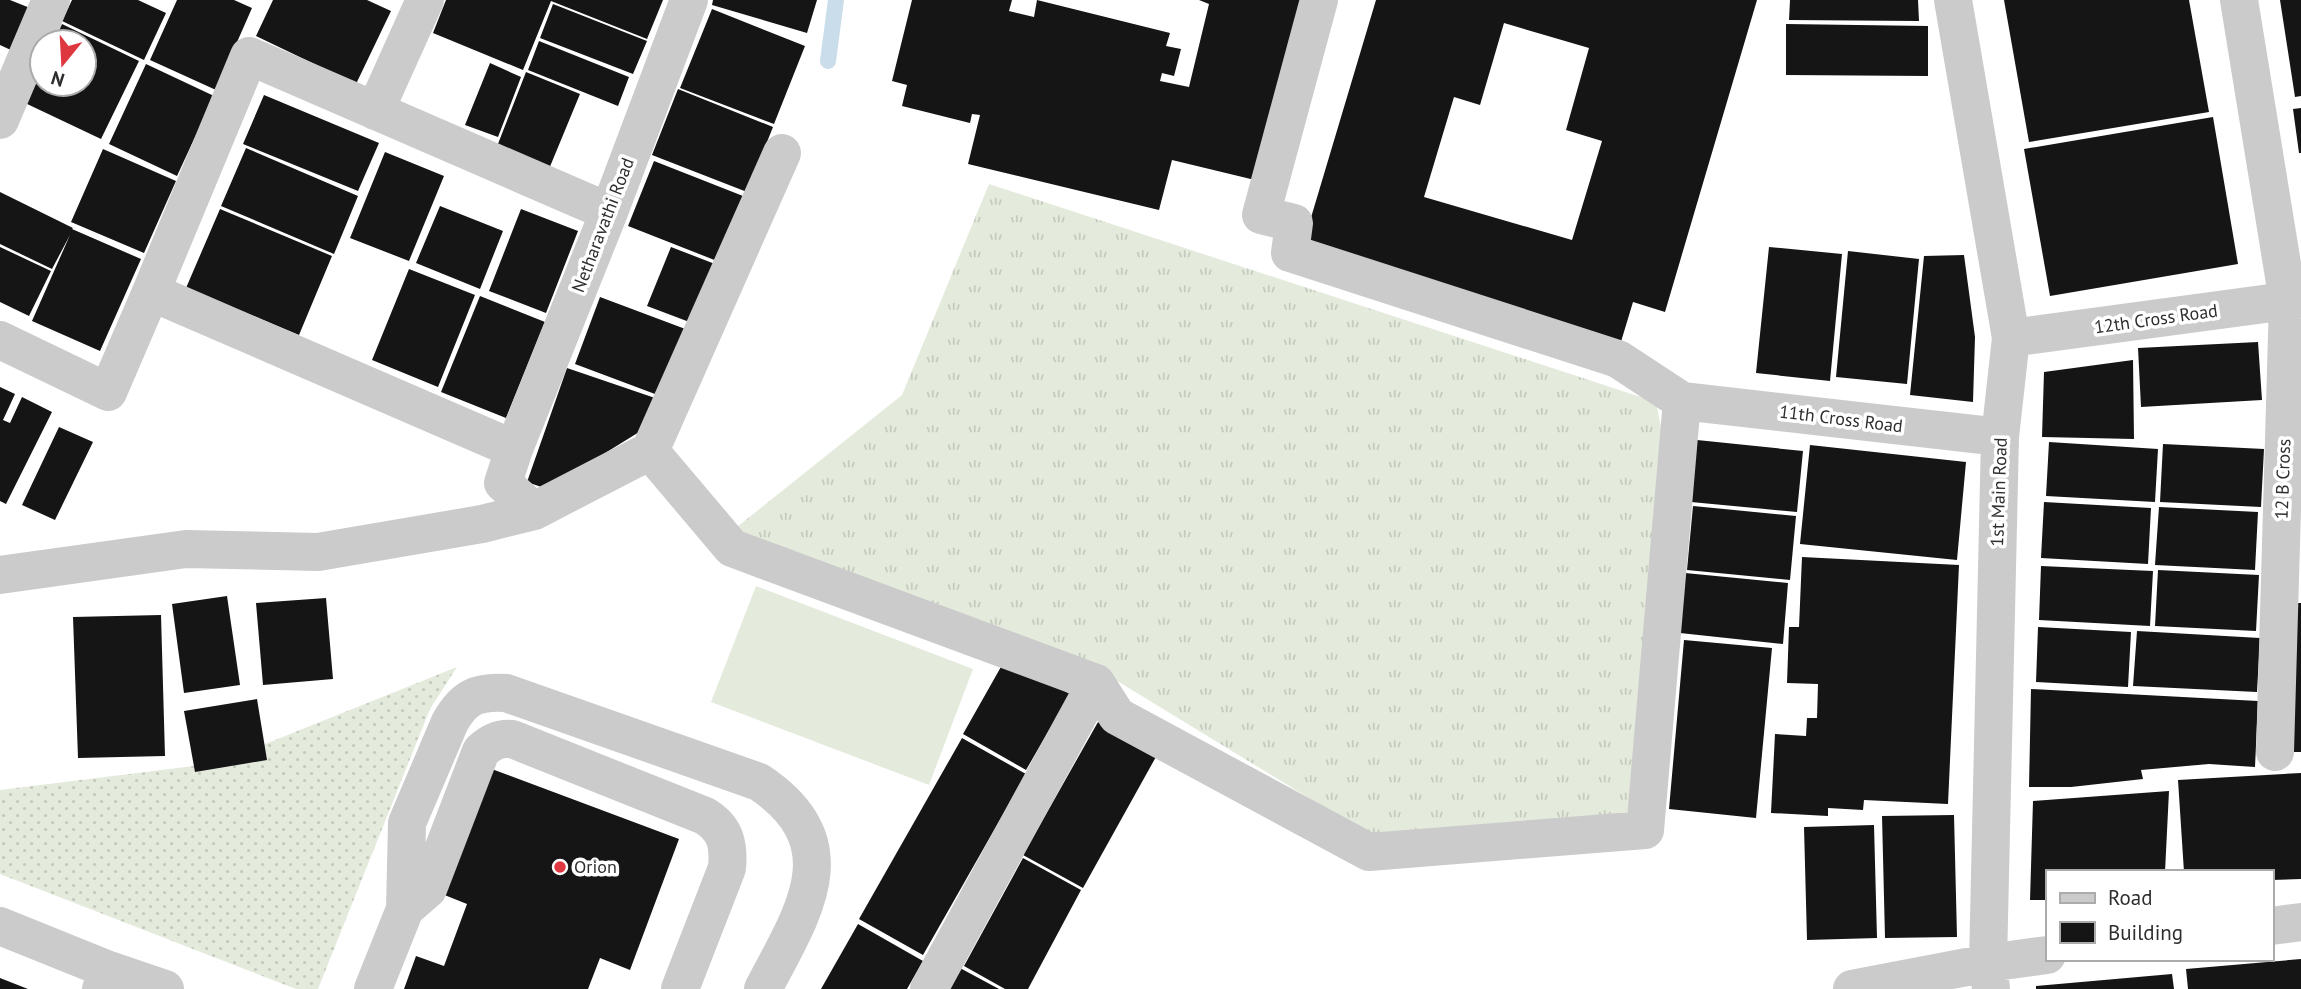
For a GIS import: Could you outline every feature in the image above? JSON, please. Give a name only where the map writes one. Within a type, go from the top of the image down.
[{"type":"street","points":[[0,120],[51,0]]},
{"type":"street","points":[[374,110],[425,0]]},
{"type":"street","name":"Netharavathi Road","points":[[534,511],[503,483],[689,0]]},
{"type":"street","points":[[650,451],[732,548],[1096,683],[1117,716],[1370,852],[1645,830],[1682,401],[1618,359],[1290,253],[1294,223],[1261,215],[1319,0]]},
{"type":"street","name":"1st Main Road","points":[[1953,0],[2011,338],[2000,437],[1989,976]]},
{"type":"street","name":"12 B Cross","points":[[2239,0],[2295,300],[2275,752]]},
{"type":"street","points":[[0,340],[108,392],[249,56],[609,212]]},
{"type":"street","points":[[0,575],[186,549],[318,552],[482,524],[534,511],[650,451],[782,153]]},
{"type":"street","points":[[151,292],[514,449]]},
{"type":"street","name":"12th Cross Road","points":[[2011,338],[2295,300]]},
{"type":"street","name":"11th Cross Road","points":[[1682,401],[2000,437]]},
{"type":"street","points":[[929,989],[1096,683]]},
{"type":"street","points":[[373,989],[405,909],[407,823],[458,708],[471,698],[488,692],[506,692],[759,782],[790,808],[801,825],[809,847],[812,870],[809,893],[802,914],[763,989]]},
{"type":"street","points":[[405,909],[428,889],[481,751],[502,738],[512,739],[705,816],[717,824],[725,835],[729,851],[727,868],[680,989]]},
{"type":"street","points":[[2273,926],[2301,922]]},
{"type":"street","points":[[0,926],[105,979],[165,989]]},
{"type":"street","points":[[1853,989],[1989,976],[2046,955]]},
{"type":"green space","points":[[989,184],[1656,402],[1663,437],[1627,818],[1371,836],[1114,679],[732,531],[902,395]]},
{"type":"green space","points":[[756,586],[973,669],[929,785],[711,702]]},
{"type":"green space","points":[[457,667],[430,709],[318,989],[296,989],[0,874],[0,790],[218,763]]},
{"type":"building","points":[[0,0],[10,0],[30,8],[13,51],[0,45]]},
{"type":"building","points":[[72,0],[138,0],[166,13],[144,60],[98,38],[98,28],[77,28],[62,21]]},
{"type":"building","points":[[177,0],[234,0],[252,8],[216,90],[150,60]]},
{"type":"building","points":[[273,0],[367,0],[391,11],[356,84],[256,36]]},
{"type":"building","points":[[446,0],[663,0],[647,39],[551,1],[523,70],[433,33]]},
{"type":"building","points":[[713,0],[817,0],[807,33],[712,5]]},
{"type":"building","points":[[912,0],[1012,0],[1009,11],[1034,17],[1037,0],[1170,33],[1166,46],[1181,49],[1174,76],[1162,73],[1160,81],[1189,87],[1209,4],[1199,0],[1302,0],[1259,181],[1172,160],[1159,210],[968,164],[980,115],[972,114],[970,123],[902,106],[907,85],[892,81]]},
{"type":"building","points":[[1376,0],[1757,0],[1665,312],[1633,302],[1620,345],[1301,251]],"holes":[[[1504,23],[1589,48],[1566,130],[1602,141],[1572,240],[1424,197],[1454,97],[1480,105]]]},
{"type":"building","points":[[1790,0],[1918,0],[1919,21],[1789,20]]},
{"type":"building","points":[[2004,0],[2189,0],[2209,112],[2029,142]]},
{"type":"building","points":[[2280,0],[2301,0],[2301,96],[2295,97]]},
{"type":"building","points":[[553,4],[647,41],[633,74],[540,38]]},
{"type":"building","points":[[712,9],[805,46],[774,124],[680,88]]},
{"type":"building","points":[[1786,24],[1928,26],[1928,76],[1786,75]]},
{"type":"building","points":[[98,41],[139,61],[101,139],[25,103],[28,97],[98,98]]},
{"type":"building","points":[[539,41],[629,77],[618,106],[528,70]]},
{"type":"building","points":[[490,63],[521,77],[498,137],[465,125]]},
{"type":"building","points":[[146,64],[214,96],[177,176],[109,144]]},
{"type":"building","points":[[526,72],[580,94],[549,169],[496,149]]},
{"type":"building","points":[[678,89],[773,127],[747,192],[652,155]]},
{"type":"building","points":[[264,95],[379,143],[358,191],[243,144]]},
{"type":"building","points":[[2301,108],[2301,153],[2299,153],[2293,109]]},
{"type":"building","points":[[2213,117],[2238,264],[2050,296],[2024,149]]},
{"type":"building","points":[[246,148],[358,196],[334,254],[221,206]]},
{"type":"building","points":[[103,149],[176,181],[144,253],[71,222]]},
{"type":"building","points":[[385,152],[444,176],[409,261],[350,238]]},
{"type":"building","points":[[654,161],[743,196],[717,261],[628,226]]},
{"type":"building","points":[[0,192],[72,229],[141,259],[100,351],[32,321],[70,235],[52,269],[0,244]]},
{"type":"building","points":[[440,206],[503,231],[480,289],[416,263]]},
{"type":"building","points":[[220,209],[332,256],[299,335],[186,288]]},
{"type":"building","points":[[521,209],[578,231],[546,313],[489,291]]},
{"type":"building","points":[[0,247],[51,271],[29,316],[0,302]]},
{"type":"building","points":[[671,247],[715,264],[692,323],[647,306]]},
{"type":"building","points":[[1769,247],[1842,254],[1830,381],[1756,373]]},
{"type":"building","points":[[1848,251],[1919,259],[1907,384],[1836,377]]},
{"type":"building","points":[[1964,255],[1975,337],[1973,402],[1910,395],[1924,256]]},
{"type":"building","points":[[409,269],[475,295],[438,387],[372,360]]},
{"type":"building","points":[[480,296],[545,322],[506,418],[441,392]]},
{"type":"building","points":[[600,297],[688,330],[663,397],[575,364]]},
{"type":"building","points":[[2258,342],[2262,400],[2141,407],[2138,348]]},
{"type":"building","points":[[2133,360],[2134,439],[2042,437],[2044,372]]},
{"type":"building","points":[[567,368],[655,398],[644,429],[547,489],[527,482]]},
{"type":"building","points":[[0,387],[15,394],[3,420],[10,423],[22,397],[52,412],[6,504],[0,501]]},
{"type":"building","points":[[59,427],[93,442],[55,520],[22,505]]},
{"type":"building","points":[[1697,440],[1803,451],[1797,512],[1691,502]]},
{"type":"building","points":[[2049,442],[2158,449],[2155,502],[2046,496]]},
{"type":"building","points":[[2163,444],[2264,449],[2261,507],[2160,502]]},
{"type":"building","points":[[1810,445],[1966,462],[1957,560],[1800,544]]},
{"type":"building","points":[[2044,502],[2151,508],[2148,564],[2041,558]]},
{"type":"building","points":[[1693,506],[1796,516],[1790,580],[1687,570]]},
{"type":"building","points":[[2159,507],[2258,512],[2255,570],[2155,565]]},
{"type":"building","points":[[1802,557],[1959,565],[1948,804],[1864,800],[1863,810],[1828,808],[1828,816],[1771,813],[1775,734],[1806,736],[1807,718],[1817,718],[1818,684],[1787,683],[1789,627],[1799,627]]},
{"type":"building","points":[[2041,566],[2153,571],[2150,626],[2039,620]]},
{"type":"building","points":[[2158,570],[2259,575],[2256,631],[2155,626]]},
{"type":"building","points":[[1685,573],[1788,583],[1783,644],[1680,633]]},
{"type":"building","points":[[227,596],[240,685],[184,693],[172,604]]},
{"type":"building","points":[[326,598],[333,679],[263,685],[256,603]]},
{"type":"building","points":[[2297,603],[2301,603],[2301,752],[2289,752]]},
{"type":"building","points":[[161,615],[165,756],[78,758],[73,617]]},
{"type":"building","points":[[2038,627],[2131,632],[2128,687],[2036,682]]},
{"type":"building","points":[[2137,631],[2260,638],[2257,692],[2133,686]]},
{"type":"building","points":[[1684,640],[1772,648],[1756,818],[1669,809]]},
{"type":"building","points":[[1006,658],[1070,694],[1026,770],[963,734]]},
{"type":"building","points":[[2031,689],[2258,701],[2255,767],[2209,764],[2141,770],[2143,779],[2071,787],[2029,787]]},
{"type":"building","points":[[257,699],[267,760],[195,772],[184,711]]},
{"type":"building","points":[[1098,722],[1157,755],[1083,888],[1023,855]]},
{"type":"building","points":[[962,738],[1026,774],[923,955],[859,919]]},
{"type":"building","name":"Orion","points":[[489,768],[679,839],[630,970],[600,958],[588,989],[404,989],[416,956],[444,966],[467,904],[442,894]]},
{"type":"building","points":[[2301,773],[2301,879],[2273,880],[2273,870],[2184,870],[2178,780]]},
{"type":"building","points":[[2169,791],[2165,870],[2046,870],[2046,900],[2030,900],[2033,801]]},
{"type":"building","points":[[1954,815],[1957,937],[1885,938],[1882,816]]},
{"type":"building","points":[[1874,825],[1877,938],[1807,940],[1804,827]]},
{"type":"building","points":[[1023,858],[1081,890],[1028,989],[1005,989],[964,966]]},
{"type":"building","points":[[858,924],[923,961],[907,989],[821,989]]},
{"type":"building","points":[[2301,959],[2301,989],[2188,989],[2186,969]]},
{"type":"building","points":[[960,968],[999,989],[949,989]]},
{"type":"building","points":[[2172,974],[2174,989],[2036,989],[2036,986]]},
{"type":"building","points":[[0,978],[28,989],[0,989]]},
{"type":"waterway","points":[[828,61],[836,0]]},
{"type":"place","name":"Orion","points":[[560,867]]}]
